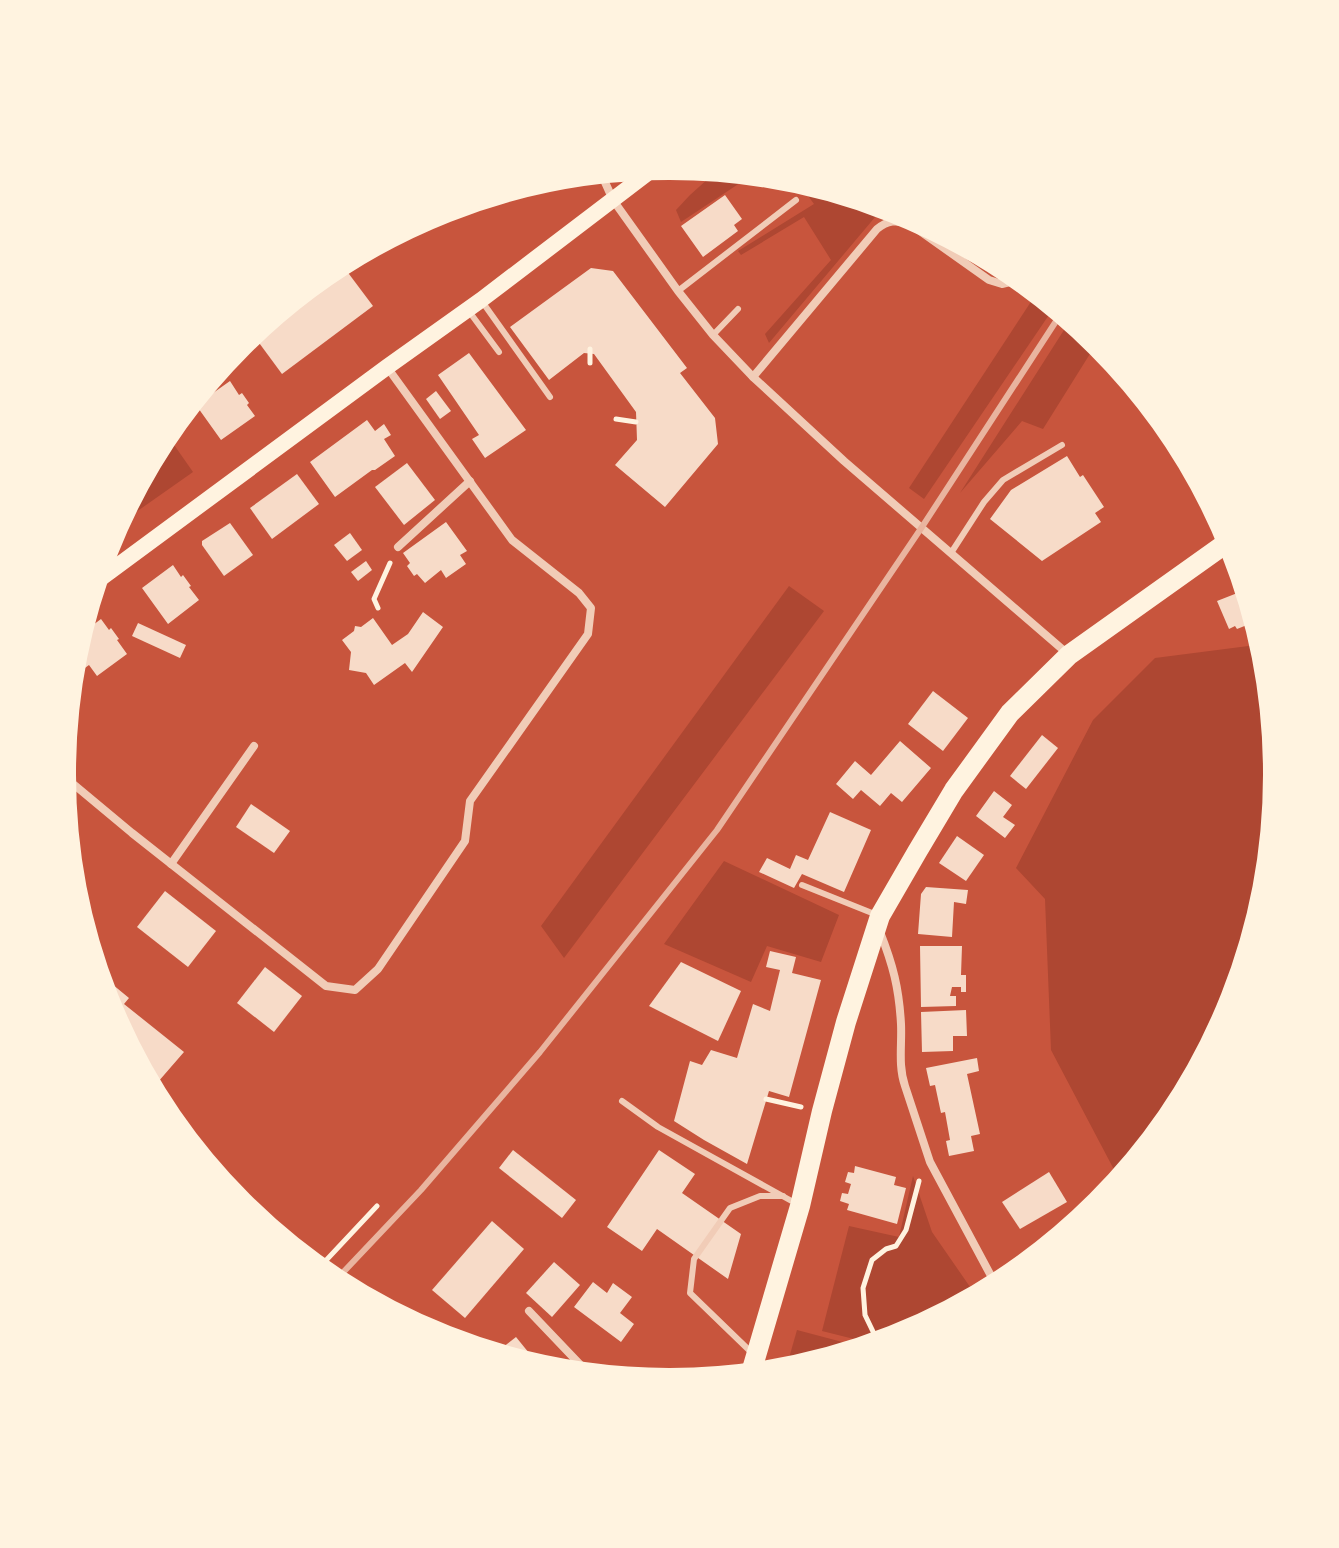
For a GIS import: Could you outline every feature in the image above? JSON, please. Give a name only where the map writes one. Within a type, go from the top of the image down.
[{"type":"main road","points":[[110,571],[475,305],[639,180]]},
{"type":"main road","points":[[755,1363],[792,1201],[822,1111],[846,1022],[879,921],[917,852],[963,777],[1010,713],[1069,655],[1221,548]]},
{"type":"street","points":[[605,183],[613,200],[678,291],[713,335],[753,377],[844,461],[1069,655]]},
{"type":"street","points":[[753,377],[877,229],[891,222]]},
{"type":"street","points":[[932,239],[989,280],[1006,283]]},
{"type":"street","points":[[74,785],[326,986],[355,990],[378,969],[465,841],[470,801],[588,634],[591,608],[579,593],[512,540],[387,367]]},
{"type":"street","points":[[398,547],[470,481]]},
{"type":"street","points":[[171,864],[254,746]]},
{"type":"street","points":[[879,921],[896,976],[901,1075],[930,1162],[990,1275]]},
{"type":"street","points":[[529,1311],[577,1362]]},
{"type":"lane","points":[[678,291],[796,200]]},
{"type":"lane","points":[[475,305],[499,352]]},
{"type":"lane","points":[[475,305],[550,397]]},
{"type":"lane","points":[[713,335],[738,309]]},
{"type":"lane","points":[[951,553],[984,502],[1003,480],[1062,445]]},
{"type":"lane","points":[[802,885],[879,921]]},
{"type":"lane","points":[[622,1101],[658,1127],[792,1201]]},
{"type":"lane","points":[[751,1363],[690,1293],[694,1259],[730,1208],[760,1196],[792,1201]]},
{"type":"path","points":[[590,349],[590,363]]},
{"type":"path","points":[[616,419],[636,422]]},
{"type":"path","points":[[378,608],[374,599],[398,547]]},
{"type":"path","points":[[766,1099],[777,1102]]},
{"type":"path","points":[[874,1333],[865,1315],[863,1288],[872,1260],[886,1249],[896,1246],[906,1230],[919,1182],[930,1162]]},
{"type":"path","points":[[326,1260],[377,1206]]},
{"type":"shaded area","points":[[707,180],[740,183],[681,222],[676,210]]},
{"type":"shaded area","points":[[807,195],[876,216],[769,343],[765,334],[831,260],[804,217],[741,255],[738,251],[814,204]]},
{"type":"shaded area","points":[[1031,301],[1049,315],[924,499],[909,488]]},
{"type":"shaded area","points":[[1065,329],[1091,353],[1043,429],[1022,421],[960,493]]},
{"type":"shaded area","points":[[173,444],[193,472],[134,514]]},
{"type":"shaded area","points":[[789,586],[824,611],[564,958],[541,926]]},
{"type":"shaded area","points":[[1251,646],[1264,735],[1264,813],[1254,890],[1245,928],[1220,1002],[1165,1105],[1114,1170],[1051,1050],[1045,899],[1016,868],[1093,720],[1155,658]]},
{"type":"shaded area","points":[[724,861],[839,915],[821,962],[767,946],[751,982],[664,944]]},
{"type":"shaded area","points":[[913,1176],[932,1232],[971,1288],[933,1308],[856,1339],[822,1331],[849,1226],[899,1237]]},
{"type":"shaded area","points":[[797,1330],[845,1343],[824,1349],[789,1357]]},
{"type":"building","points":[[725,195],[742,219],[734,225],[738,231],[703,257],[681,226]]},
{"type":"building","points":[[591,268],[613,271],[687,368],[680,373],[715,418],[718,444],[665,507],[615,465],[637,440],[636,412],[594,354],[584,353],[549,380],[510,327]]},
{"type":"building","points":[[348,273],[373,306],[282,374],[259,343],[307,302]]},
{"type":"building","points":[[469,353],[526,430],[485,458],[472,439],[479,435],[438,375]]},
{"type":"building","points":[[230,381],[239,395],[242,393],[255,416],[221,440],[199,409],[211,395]]},
{"type":"building","points":[[436,391],[451,411],[440,419],[426,399]]},
{"type":"building","points":[[367,420],[375,431],[384,424],[391,435],[384,439],[395,456],[335,497],[310,462]]},
{"type":"building","points":[[1067,456],[1104,507],[1095,513],[1101,522],[1042,561],[990,519],[1011,490]]},
{"type":"building","points":[[407,463],[435,500],[404,525],[375,487]]},
{"type":"building","points":[[297,474],[319,504],[272,539],[250,508]]},
{"type":"building","points":[[446,522],[467,551],[460,555],[466,564],[446,578],[441,570],[425,583],[417,574],[414,576],[403,553]]},
{"type":"building","points":[[230,523],[253,555],[224,576],[202,541]]},
{"type":"building","points":[[350,533],[362,550],[347,561],[334,545]]},
{"type":"building","points":[[366,561],[372,570],[358,581],[351,572]]},
{"type":"building","points":[[173,565],[199,600],[168,624],[142,588]]},
{"type":"building","points":[[1236,593],[1246,625],[1229,629],[1217,601]]},
{"type":"building","points":[[423,612],[443,627],[412,672],[405,663],[374,685],[366,673],[349,670],[351,652],[342,640],[354,631],[355,626],[361,627],[373,618],[392,645],[408,634]]},
{"type":"building","points":[[101,619],[109,630],[111,628],[127,654],[97,676],[89,665],[83,669],[93,625]]},
{"type":"building","points":[[138,623],[186,645],[180,658],[132,636]]},
{"type":"building","points":[[933,691],[968,718],[943,751],[908,724]]},
{"type":"building","points":[[1042,735],[1058,748],[1026,789],[1010,776]]},
{"type":"building","points":[[900,741],[931,768],[902,802],[891,793],[880,806],[861,790],[853,799],[836,784],[855,761],[871,775]]},
{"type":"building","points":[[994,791],[1012,805],[1003,817],[1015,825],[1005,838],[976,816]]},
{"type":"building","points":[[251,804],[290,831],[274,853],[236,827]]},
{"type":"building","points":[[830,812],[871,830],[844,892],[802,874],[794,888],[759,872],[767,858],[790,869],[796,855],[808,860]]},
{"type":"building","points":[[957,836],[984,855],[966,881],[939,863]]},
{"type":"building","points":[[926,887],[968,890],[966,904],[954,902],[952,937],[918,934],[921,894]]},
{"type":"building","points":[[165,891],[216,931],[188,967],[137,927]]},
{"type":"building","points":[[920,946],[962,946],[961,975],[966,975],[966,992],[961,992],[961,987],[952,987],[950,996],[956,996],[956,1006],[921,1007]]},
{"type":"building","points":[[770,951],[796,957],[792,973],[821,980],[789,1097],[769,1091],[747,1164],[674,1121],[690,1061],[702,1065],[711,1050],[737,1058],[753,1004],[770,1011],[780,970],[766,967]]},
{"type":"building","points":[[681,962],[741,991],[718,1041],[649,1006]]},
{"type":"building","points":[[265,967],[302,996],[274,1032],[237,1003]]},
{"type":"building","points":[[113,985],[129,998],[124,1004],[184,1052],[159,1081],[135,1037]]},
{"type":"building","points":[[966,1010],[967,1036],[953,1036],[953,1051],[922,1052],[921,1012]]},
{"type":"building","points":[[977,1058],[979,1071],[967,1074],[980,1134],[971,1136],[974,1151],[949,1156],[946,1141],[950,1140],[945,1112],[941,1113],[935,1085],[930,1086],[926,1068]]},
{"type":"building","points":[[513,1150],[576,1200],[562,1218],[499,1168]]},
{"type":"building","points":[[659,1150],[695,1174],[682,1193],[741,1234],[728,1279],[657,1229],[642,1251],[607,1227]]},
{"type":"building","points":[[855,1166],[896,1177],[894,1185],[906,1188],[897,1224],[847,1210],[849,1204],[840,1201],[842,1193],[848,1194],[851,1184],[845,1182],[848,1172],[854,1173]]},
{"type":"building","points":[[1049,1172],[1067,1202],[1020,1229],[1002,1202]]},
{"type":"building","points":[[492,1221],[524,1249],[465,1318],[432,1290]]},
{"type":"building","points":[[554,1262],[580,1285],[552,1317],[526,1293]]},
{"type":"building","points":[[593,1282],[607,1293],[613,1283],[632,1297],[620,1313],[634,1324],[621,1342],[574,1307]]},
{"type":"building","points":[[516,1337],[528,1352],[515,1349],[505,1346]]},
{"type":"railway","points":[[344,1272],[421,1190],[540,1052],[717,830],[922,527],[1056,321]]}]
